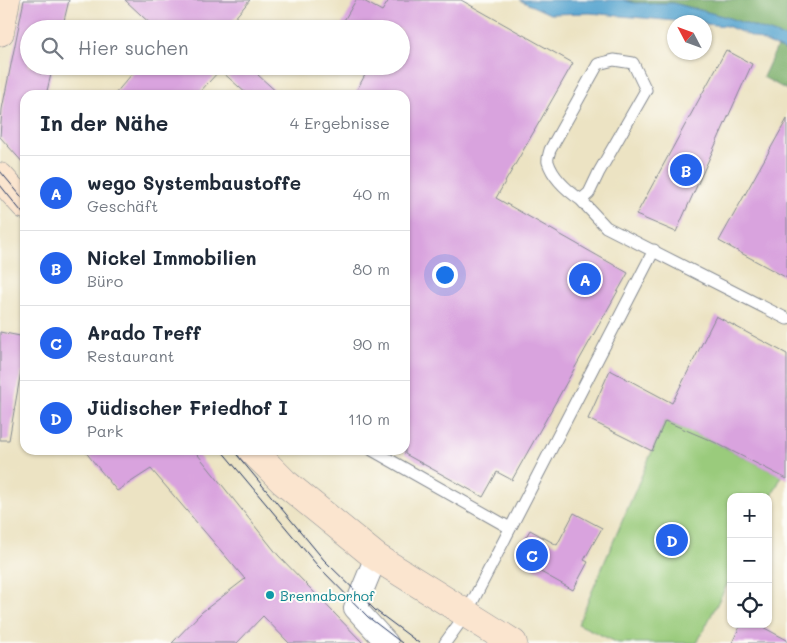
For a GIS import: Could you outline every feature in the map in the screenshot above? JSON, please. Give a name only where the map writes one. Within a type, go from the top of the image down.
[{"type":"street","points":[[0,32],[6,0]]},
{"type":"street","points":[[0,177],[20,199]]},
{"type":"street","points":[[257,455],[284,482],[376,557],[513,643]]},
{"type":"street","points":[[376,557],[355,608],[388,643]]},
{"type":"lane","points":[[581,200],[589,193],[646,90],[633,63],[614,60],[598,64],[550,150],[548,161],[555,175],[606,227],[787,318]]},
{"type":"lane","points":[[445,643],[466,614],[654,250]]},
{"type":"lane","points":[[381,455],[510,528]]},
{"type":"green space","points":[[623,0],[787,0],[787,38],[726,17],[673,3],[635,3]]},
{"type":"green space","points":[[777,47],[787,51],[787,90],[763,77]]},
{"type":"green space","points":[[665,421],[714,442],[782,476],[772,495],[772,493],[727,493],[727,585],[697,643],[618,643],[578,624]]},
{"type":"water","points":[[519,0],[623,0],[635,3],[673,3],[726,17],[787,38],[787,51],[727,26],[712,25],[712,15],[667,15],[667,20],[590,13],[550,14]]},
{"type":"building","points":[[24,0],[69,0],[64,20],[20,20],[20,75],[51,75],[47,90],[20,90],[20,159],[0,137],[2,109]]},
{"type":"building","points":[[125,0],[250,0],[233,20],[146,20]]},
{"type":"building","points":[[356,0],[362,0],[382,11],[389,0],[461,0],[573,63],[496,198],[628,273],[512,480],[497,472],[483,497],[407,455],[410,455],[410,90],[357,90],[365,75],[410,75],[410,20],[344,20]]},
{"type":"building","points":[[726,50],[752,64],[676,232],[636,215]]},
{"type":"building","points":[[131,75],[215,75],[202,90],[118,90]]},
{"type":"building","points":[[226,75],[258,75],[274,90],[242,90]]},
{"type":"building","points":[[787,119],[787,278],[719,241]]},
{"type":"building","points":[[716,316],[787,354],[787,479],[714,442],[665,421],[652,451],[588,419],[610,370],[672,403]]},
{"type":"building","points":[[0,332],[20,336],[20,377],[9,440],[0,440]]},
{"type":"building","points":[[88,455],[198,455],[278,555],[363,643],[289,643],[263,616],[237,643],[172,643],[202,612],[245,579],[151,469],[117,491]]},
{"type":"building","points":[[574,513],[602,528],[584,560],[588,562],[573,590],[521,561],[525,553],[519,549],[530,530],[557,545]]},
{"type":"building","points":[[739,628],[764,628],[787,640],[787,643],[732,643]]},
{"type":"tram line","points":[[0,171],[20,195]]},
{"type":"tram line","points":[[0,185],[20,210]]},
{"type":"tram line","points":[[225,455],[317,565],[368,617],[402,643]]},
{"type":"tram line","points":[[237,455],[324,560],[375,610],[419,643]]},
{"type":"place","name":"Nickel Immobilien","points":[[686,170]]},
{"type":"place","name":"wego Systembaustoffe","points":[[585,279]]},
{"type":"place","name":"Jüdischer Friedhof I","points":[[672,540]]},
{"type":"place","name":"Arado Treff","points":[[532,555]]},
{"type":"place","name":"Brennaborhof","points":[[270,595]]}]
